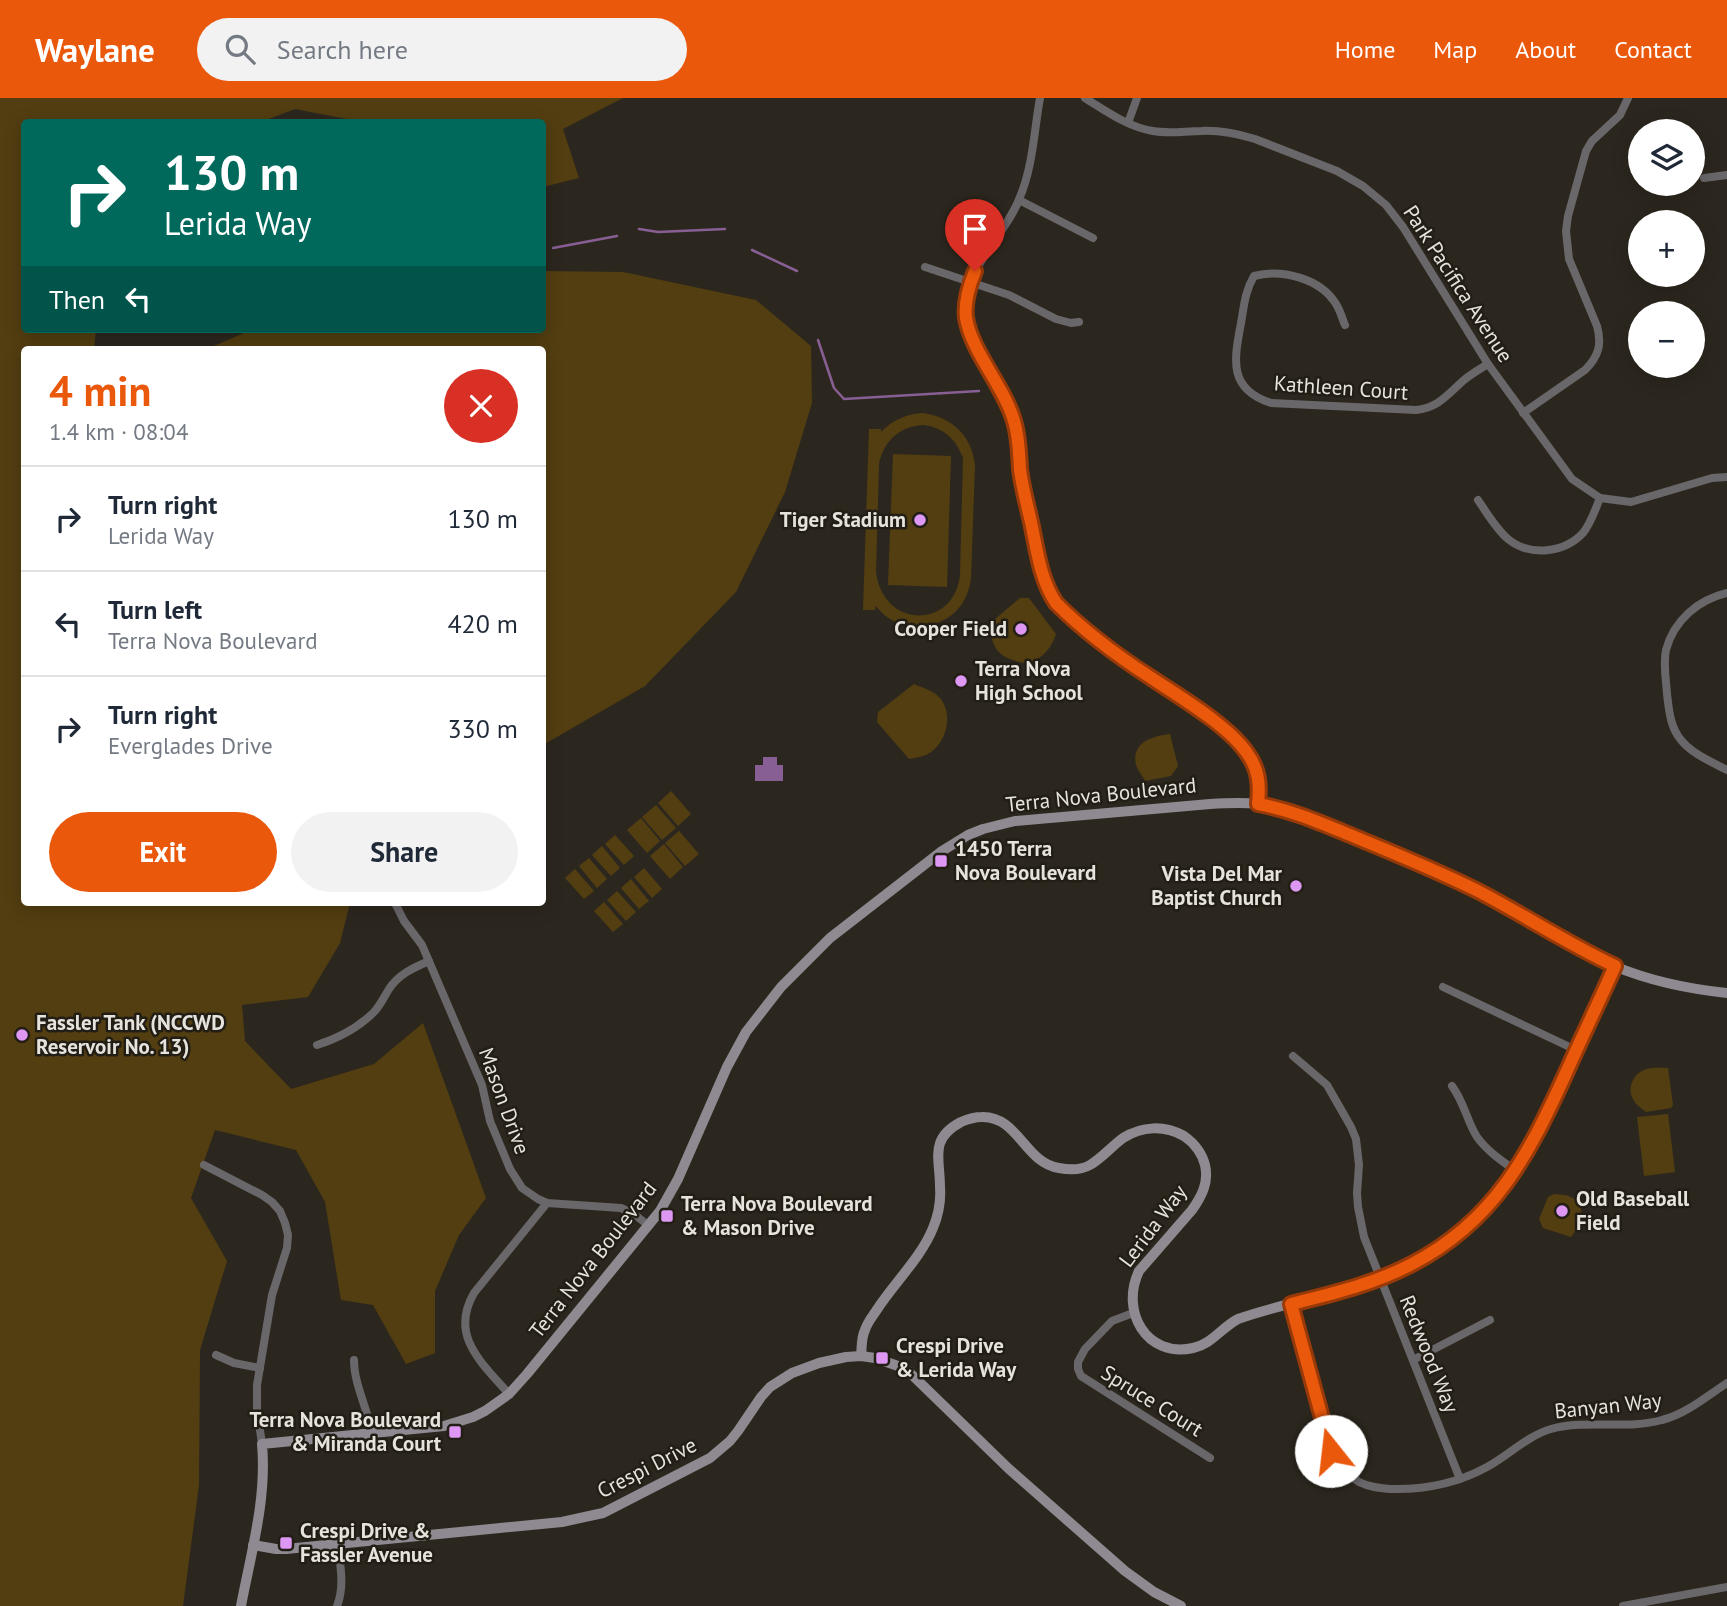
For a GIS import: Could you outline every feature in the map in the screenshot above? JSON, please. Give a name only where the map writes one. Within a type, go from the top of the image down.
[{"type":"street","points":[[1040,98],[1029,167],[1020,200],[981,261],[971,281],[966,306],[974,342],[1009,405],[1017,430],[1023,484],[1040,567],[1049,592],[1065,612],[1239,743],[1248,753],[1258,774],[1258,804]]},
{"type":"street","name":"Park Pacifica Avenue","points":[[1085,98],[1139,128],[1164,132],[1213,131],[1242,135],[1337,171],[1375,194],[1395,216],[1488,364],[1523,413],[1572,479],[1600,498],[1631,502],[1712,478],[1727,477]]},
{"type":"street","points":[[1128,123],[1137,98]]},
{"type":"street","points":[[1523,413],[1585,370],[1597,354],[1600,336],[1569,259],[1566,231],[1586,151],[1592,141],[1620,115],[1628,98]]},
{"type":"street","points":[[1705,178],[1727,175]]},
{"type":"street","points":[[1020,200],[1093,238]]},
{"type":"street","points":[[925,267],[1021,300],[1056,319],[1079,322]]},
{"type":"street","name":"Kathleen Court","points":[[1345,325],[1336,305],[1320,287],[1304,279],[1286,275],[1265,273],[1254,276],[1247,287],[1236,346],[1236,365],[1246,390],[1252,396],[1271,403],[1426,409],[1442,401],[1466,378],[1488,364]]},
{"type":"street","points":[[1478,500],[1508,539],[1527,549],[1539,551],[1557,549],[1575,540],[1588,526],[1600,498]]},
{"type":"street","points":[[1727,593],[1700,603],[1682,619],[1670,639],[1665,662],[1669,710],[1676,733],[1693,751],[1727,770]]},
{"type":"street","name":"Terra Nova Boulevard","points":[[262,1444],[428,1429],[459,1422],[485,1410],[509,1394],[649,1226],[678,1180],[736,1049],[781,987],[830,938],[942,851],[983,829],[1015,821],[1210,804],[1258,804],[1275,807],[1307,817],[1438,872],[1615,966],[1665,982],[1727,993]]},
{"type":"street","name":"Mason Drive","points":[[396,906],[422,945],[429,961],[482,1085],[490,1121],[510,1168],[522,1188],[547,1203]]},
{"type":"street","points":[[317,1045],[350,1032],[372,1014],[394,981],[402,974],[429,961]]},
{"type":"street","points":[[1133,1313],[1145,1334],[1154,1341],[1163,1346],[1192,1348],[1208,1342],[1238,1319],[1380,1278],[1413,1264],[1458,1235],[1495,1198],[1516,1171],[1540,1129],[1615,966]]},
{"type":"street","points":[[1443,987],[1576,1050]]},
{"type":"street","name":"Redwood Way","points":[[1293,1056],[1327,1085],[1351,1127],[1359,1151],[1357,1193],[1360,1222],[1460,1479]]},
{"type":"street","points":[[1452,1086],[1478,1137],[1494,1155],[1516,1171]]},
{"type":"street","name":"Lerida Way","points":[[861,1356],[865,1328],[928,1240],[936,1220],[940,1188],[937,1153],[940,1144],[961,1122],[975,1118],[1001,1121],[1035,1156],[1055,1168],[1075,1169],[1088,1166],[1124,1138],[1143,1129],[1174,1131],[1194,1144],[1205,1164],[1205,1188],[1200,1199],[1139,1271],[1132,1292],[1133,1313]]},
{"type":"street","points":[[204,1165],[272,1202],[280,1211],[288,1235],[287,1248],[272,1295],[257,1385],[263,1484],[241,1606]]},
{"type":"street","points":[[509,1394],[472,1352],[465,1326],[465,1314],[474,1293],[547,1203],[621,1208],[649,1226]]},
{"type":"street","name":"Banyan Way","points":[[1291,1304],[1331,1451],[1342,1469],[1360,1483],[1381,1488],[1431,1488],[1460,1479],[1487,1467],[1543,1431],[1556,1427],[1661,1421],[1681,1412],[1727,1383]]},
{"type":"street","name":"Spruce Court","points":[[1133,1313],[1112,1321],[1086,1349],[1078,1362],[1081,1376],[1210,1458]]},
{"type":"street","points":[[1413,1360],[1490,1320]]},
{"type":"street","points":[[216,1355],[234,1363],[260,1368]]},
{"type":"street","name":"Crespi Drive","points":[[253,1545],[286,1549],[562,1522],[603,1513],[710,1458],[730,1441],[761,1397],[780,1380],[819,1363],[861,1356],[887,1361],[909,1372],[1009,1469],[1125,1571],[1154,1592],[1181,1606]]},
{"type":"street","points":[[354,1360],[372,1434]]},
{"type":"street","points":[[338,1544],[342,1593],[338,1606]]},
{"type":"street","points":[[1623,1606],[1727,1587]]},
{"type":"shaded area","points":[[0,98],[623,98],[563,129],[579,178],[546,186],[546,119],[347,119],[295,109],[269,119],[21,119],[21,333],[96,333],[94,346],[21,346],[21,906],[349,906],[340,943],[308,997],[242,1005],[245,1041],[291,1089],[374,1064],[423,1023],[486,1198],[459,1235],[435,1291],[435,1353],[406,1364],[373,1305],[341,1300],[325,1202],[296,1150],[215,1130],[191,1198],[227,1261],[200,1350],[199,1485],[183,1606],[0,1606]]},
{"type":"shaded area","points":[[546,271],[623,272],[756,300],[811,346],[812,403],[785,492],[736,592],[645,686],[546,743],[546,346],[214,346],[242,334],[546,333]]},
{"type":"shaded area","points":[[917,414],[933,415],[959,430],[970,445],[975,465],[971,579],[967,593],[954,613],[935,624],[924,626],[893,620],[876,606],[875,610],[863,610],[869,429],[881,429],[881,432],[900,418]],"holes":[[[924,425],[938,429],[948,436],[957,445],[963,458],[960,575],[955,593],[945,606],[933,613],[918,615],[904,612],[891,604],[881,591],[876,572],[879,464],[881,455],[894,436],[908,428]]]},
{"type":"shaded area","name":"Tiger Stadium","points":[[893,454],[951,456],[947,587],[888,585]]},
{"type":"shaded area","name":"Cooper Field","points":[[1020,598],[1029,598],[1056,634],[1050,647],[1034,661],[1020,662],[1000,653],[993,642],[989,624]]},
{"type":"shaded area","points":[[914,684],[939,697],[947,712],[947,720],[939,745],[924,756],[909,759],[877,722],[878,712]]},
{"type":"shaded area","points":[[1170,734],[1178,766],[1171,776],[1145,781],[1136,765],[1137,751],[1150,739]]},
{"type":"shaded area","points":[[763,757],[777,757],[777,765],[783,765],[783,781],[755,781],[755,765],[763,765]]},
{"type":"shaded area","points":[[671,791],[691,814],[678,826],[658,803]]},
{"type":"shaded area","points":[[656,805],[676,828],[662,840],[642,817]]},
{"type":"shaded area","points":[[641,818],[660,841],[647,853],[627,830]]},
{"type":"shaded area","points":[[679,831],[699,854],[685,866],[665,843]]},
{"type":"shaded area","points":[[615,835],[634,856],[624,865],[605,844]]},
{"type":"shaded area","points":[[664,844],[683,867],[670,879],[650,856]]},
{"type":"shaded area","points":[[602,846],[620,868],[611,876],[592,855]]},
{"type":"shaded area","points":[[589,858],[607,879],[597,888],[579,866]]},
{"type":"shaded area","points":[[644,868],[662,889],[652,898],[634,877]]},
{"type":"shaded area","points":[[575,869],[594,891],[584,899],[565,878]]},
{"type":"shaded area","points":[[631,879],[649,901],[639,909],[621,888]]},
{"type":"shaded area","points":[[617,891],[636,912],[626,921],[607,900]]},
{"type":"shaded area","points":[[604,902],[623,924],[613,932],[594,911]]},
{"type":"shaded area","points":[[1668,1068],[1673,1105],[1671,1108],[1646,1112],[1637,1105],[1631,1095],[1632,1082],[1644,1070]]},
{"type":"shaded area","points":[[1668,1114],[1675,1172],[1644,1176],[1637,1117]]},
{"type":"shaded area","name":"Old Baseball Field","points":[[1554,1194],[1571,1197],[1580,1205],[1582,1220],[1571,1237],[1543,1228],[1539,1219],[1548,1197]]},
{"type":"waterway","points":[[639,229],[658,232],[725,229]]},
{"type":"waterway","points":[[553,248],[617,236]]},
{"type":"waterway","points":[[752,250],[797,271]]},
{"type":"waterway","points":[[818,340],[834,388],[844,399],[979,391]]},
{"type":"place","name":"Tiger Stadium","points":[[920,520]]},
{"type":"place","name":"Cooper Field","points":[[1021,629]]},
{"type":"place","name":"Terra Nova High School","points":[[961,681]]},
{"type":"place","name":"1450 Terra Nova Boulevard","points":[[941,861]]},
{"type":"place","name":"Vista Del Mar Baptist Church","points":[[1296,886]]},
{"type":"place","name":"Fassler Tank (NCCWD Reservoir No. 13)","points":[[22,1035]]},
{"type":"place","name":"Old Baseball Field","points":[[1562,1211]]},
{"type":"place","name":"Terra Nova Boulevard & Mason Drive","points":[[667,1216]]},
{"type":"place","name":"Crespi Drive & Lerida Way","points":[[882,1358]]},
{"type":"place","name":"Terra Nova Boulevard & Miranda Court","points":[[455,1432]]},
{"type":"place","name":"Crespi Drive & Fassler Avenue","points":[[286,1543]]},
{"type":"route","points":[[975,271],[966,306],[967,319],[974,342],[1009,405],[1017,430],[1023,484],[1040,567],[1056,603],[1121,656],[1228,732],[1248,753],[1254,764],[1260,784],[1258,804],[1307,817],[1438,872],[1615,966],[1540,1129],[1506,1185],[1472,1223],[1444,1245],[1397,1272],[1291,1304],[1331,1451]]}]
